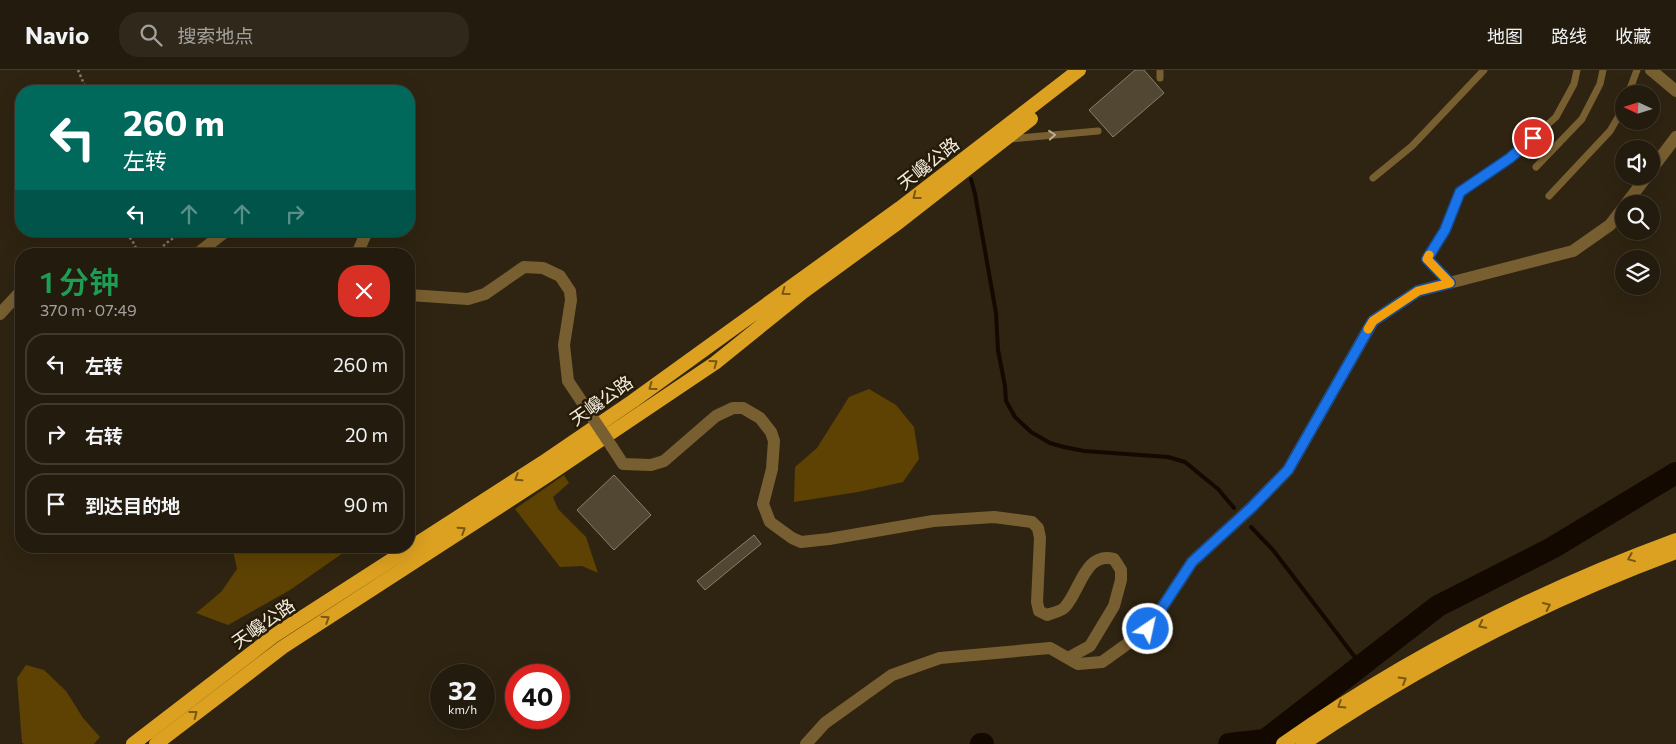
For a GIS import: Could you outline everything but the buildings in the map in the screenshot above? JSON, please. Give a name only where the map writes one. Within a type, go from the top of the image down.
[{"type":"highway","name":"天巉公路","points":[[415,545],[542,463],[633,401],[900,208],[1079,70]]},
{"type":"highway","name":"天巉公路","points":[[156,744],[283,647],[550,474],[715,363],[803,292],[900,222],[1090,70]]},
{"type":"highway","points":[[1284,744],[1370,687],[1465,633],[1554,590],[1676,540]]},
{"type":"highway","points":[[1303,744],[1376,696],[1463,647],[1559,600],[1676,552]]},
{"type":"highway","name":"天巉公路","points":[[133,744],[275,635],[402,553]]},
{"type":"street","points":[[1651,70],[1676,91]]},
{"type":"street","points":[[1660,158],[1676,137]]},
{"type":"street","points":[[1633,195],[1640,185]]},
{"type":"street","points":[[806,744],[825,723],[892,676],[940,658],[1050,648],[1078,664],[1102,662],[1148,629],[1192,562],[1252,507],[1288,470],[1373,321],[1418,291],[1573,251],[1610,225],[1615,218]]},
{"type":"street","points":[[205,248],[218,237]]},
{"type":"street","points":[[415,295],[468,299],[485,294],[524,266],[543,268],[560,276],[570,291],[571,300],[564,345],[568,381],[623,464],[651,465],[664,461],[716,416],[733,408],[743,408],[760,418],[771,432],[774,441],[772,469],[763,504],[770,522],[792,538],[801,542],[829,539],[933,520],[994,517],[1032,522],[1038,528],[1040,538],[1037,602],[1039,611],[1048,615],[1065,608],[1084,575],[1097,560],[1105,556],[1114,559],[1121,570],[1121,580],[1114,606],[1090,646],[1068,658]]},
{"type":"street","points":[[0,314],[15,298]]},
{"type":"lane","points":[[1373,178],[1412,146],[1484,70]]},
{"type":"lane","points":[[1450,283],[1427,259],[1445,230],[1460,192],[1510,158],[1556,117],[1574,84],[1577,70]]},
{"type":"lane","points":[[1536,167],[1582,119],[1600,84],[1603,70]]},
{"type":"lane","points":[[1631,85],[1637,70]]},
{"type":"lane","points":[[1549,196],[1610,131],[1615,122]]},
{"type":"lane","points":[[1006,139],[1098,131]]},
{"type":"path","points":[[78,70],[84,85]]},
{"type":"path","points":[[129,237],[136,248]]},
{"type":"path","points":[[162,248],[169,239],[175,237]]},
{"type":"shaded area","points":[[869,389],[896,405],[914,427],[919,459],[903,482],[858,492],[794,502],[795,467],[817,448],[849,397]]},
{"type":"shaded area","points":[[564,475],[569,483],[553,497],[558,509],[586,537],[598,573],[582,566],[560,567],[515,509]]},
{"type":"shaded area","points":[[234,553],[343,553],[290,590],[228,625],[196,613],[221,592],[237,569]]},
{"type":"shaded area","points":[[26,665],[44,670],[66,691],[83,718],[100,737],[94,744],[22,743],[17,678]]},
{"type":"waterway","points":[[971,179],[996,313],[998,350],[1006,401],[1015,417],[1031,432],[1050,443],[1064,447],[1084,451],[1168,457],[1185,462],[1218,489],[1234,508]]},
{"type":"waterway","points":[[1229,744],[1265,740],[1438,606],[1552,548],[1676,473]]},
{"type":"waterway","points":[[1251,527],[1273,550],[1361,665]]},
{"type":"slow traffic","points":[[1368,329],[1373,321],[1418,291],[1450,283],[1427,259],[1429,255]]},
{"type":"route","points":[[1148,629],[1192,562],[1252,507],[1288,470],[1373,321],[1418,291],[1450,283],[1427,259],[1445,230],[1460,192],[1510,158],[1533,138]]}]
